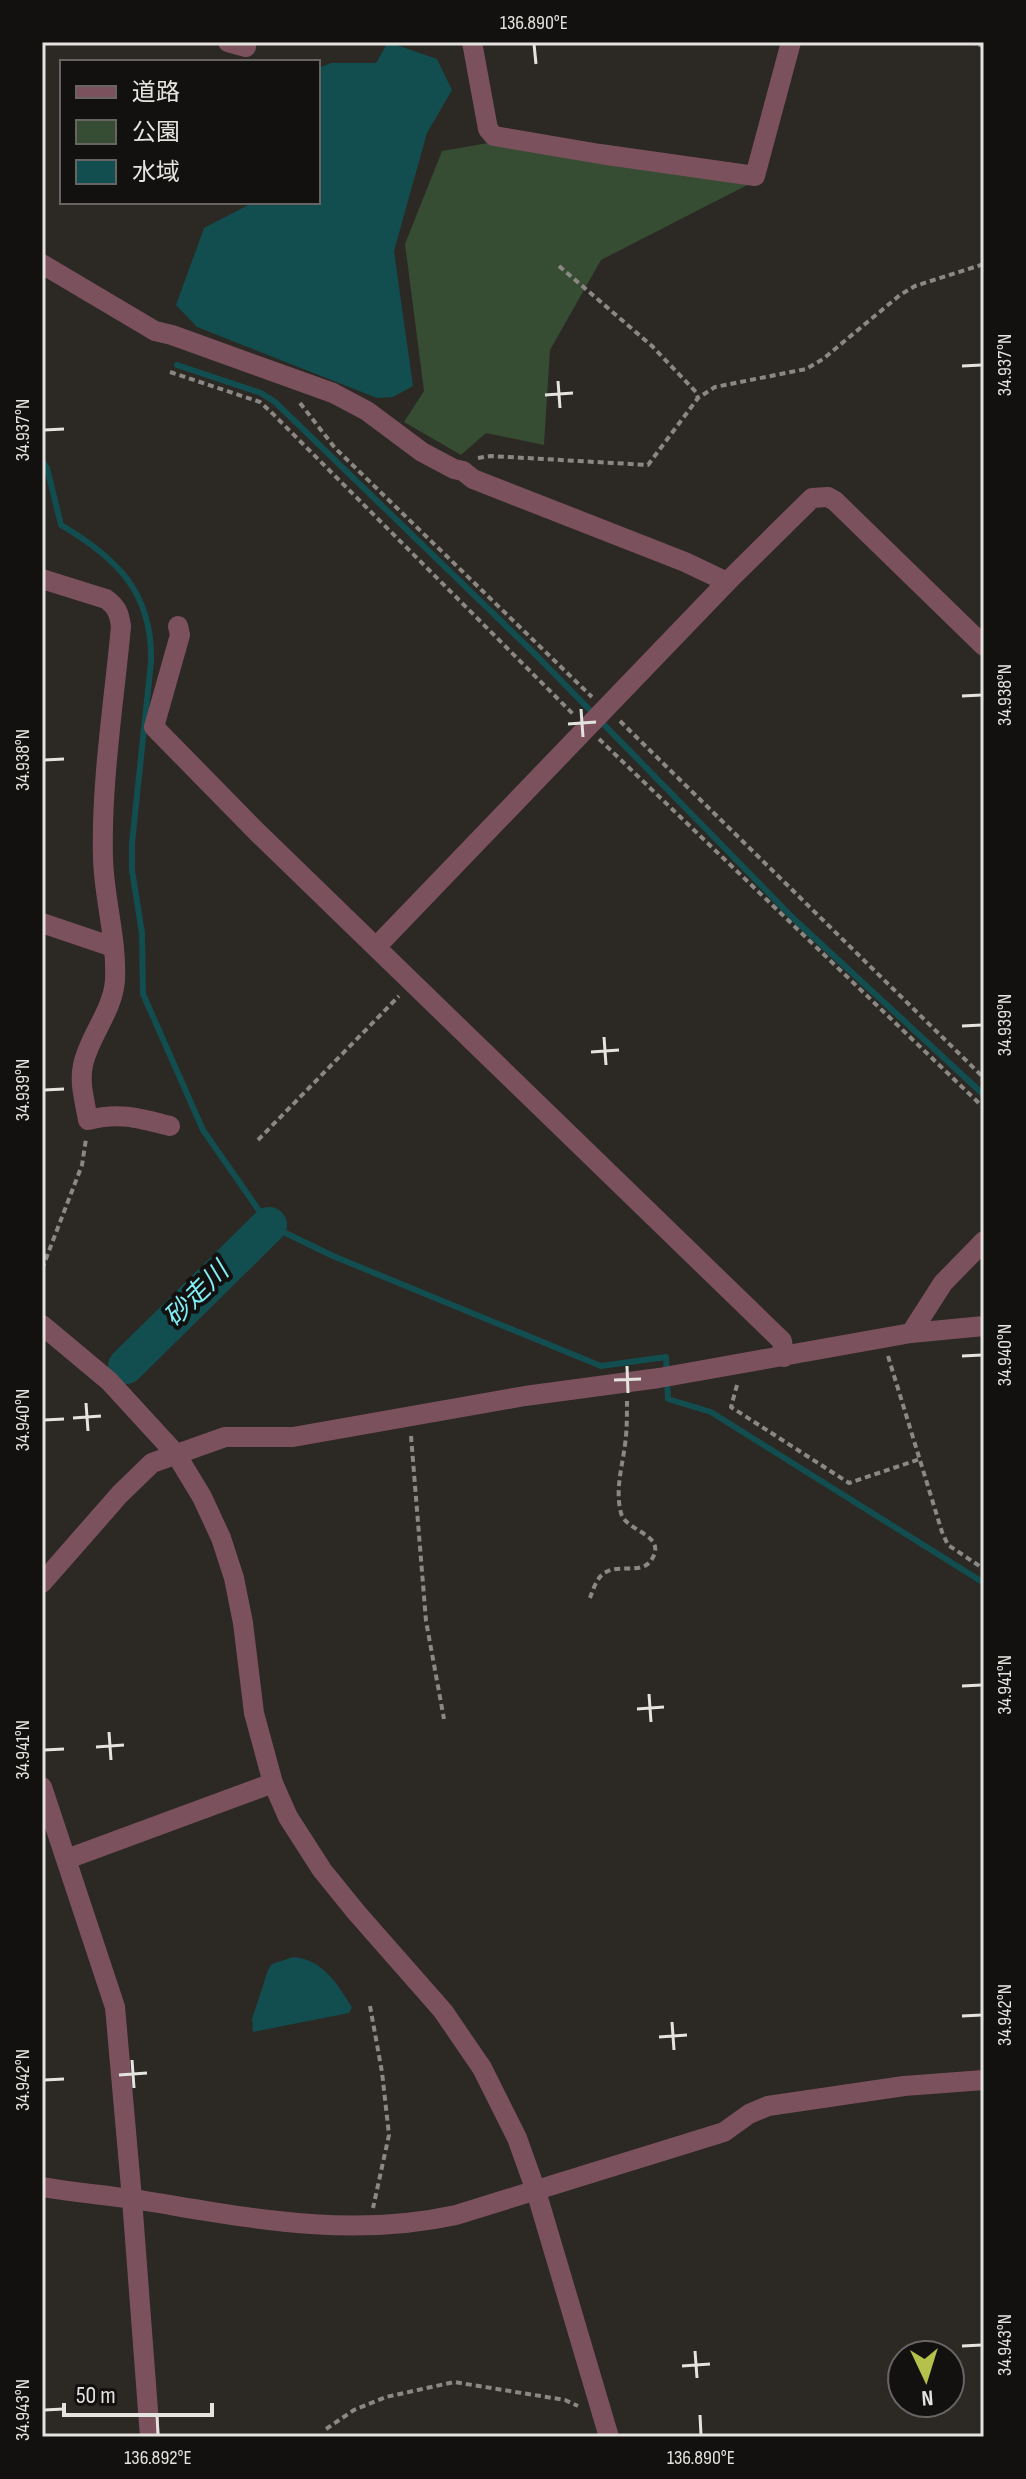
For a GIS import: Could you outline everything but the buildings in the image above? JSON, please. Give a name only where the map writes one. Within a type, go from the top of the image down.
[{"type":"street","points":[[472,42],[488,129],[494,136],[755,176],[791,42]]},
{"type":"street","points":[[42,264],[155,331],[333,393],[367,411],[422,452],[482,483],[685,562],[727,582]]},
{"type":"street","points":[[377,946],[727,582],[812,498],[828,497],[835,501],[984,646]]},
{"type":"street","points":[[42,579],[106,599],[119,613],[121,626],[104,799],[103,860],[115,983],[103,1023],[86,1053],[82,1068],[88,1120],[111,1114],[170,1126]]},
{"type":"street","points":[[178,626],[180,635],[147,726],[782,1341],[784,1357]]},
{"type":"street","points":[[42,923],[113,947]]},
{"type":"street","points":[[911,1333],[943,1283],[984,1241]]},
{"type":"street","points":[[42,1325],[109,1381],[176,1454],[208,1511],[234,1578],[254,1713],[273,1783],[288,1817],[322,1870],[443,2011],[482,2068],[517,2138],[536,2191],[609,2437]]},
{"type":"street","points":[[42,1583],[120,1494],[152,1463],[225,1437],[293,1437],[525,1396],[784,1357],[911,1333],[984,1326]]},
{"type":"street","points":[[67,1859],[273,1783]]},
{"type":"street","points":[[42,1787],[115,2007],[150,2437]]},
{"type":"street","points":[[42,2187],[292,2224],[375,2227],[422,2223],[724,2132],[749,2114],[768,2106],[904,2086],[984,2080]]},
{"type":"path","points":[[969,42],[984,46]]},
{"type":"path","points":[[463,471],[470,463],[491,456],[648,465],[698,398],[715,387],[806,369],[915,286],[984,264]]},
{"type":"path","points":[[559,266],[652,346],[696,392],[698,398]]},
{"type":"path","points":[[287,377],[305,411],[335,448],[599,716],[629,730],[984,1078]]},
{"type":"path","points":[[258,1140],[413,981]]},
{"type":"path","points":[[42,1269],[82,1165],[88,1120]]},
{"type":"path","points":[[886,1338],[892,1373],[942,1532],[948,1545],[984,1569]]},
{"type":"path","points":[[590,1598],[599,1577],[605,1572],[643,1567],[650,1563],[654,1554],[652,1539],[623,1519],[620,1511],[618,1488],[627,1431],[628,1382]]},
{"type":"path","points":[[737,1385],[731,1407],[849,1483],[920,1459]]},
{"type":"path","points":[[410,1417],[426,1621],[444,1719]]},
{"type":"path","points":[[370,2006],[389,2135],[372,2213],[375,2227]]},
{"type":"path","points":[[326,2429],[354,2410],[386,2397],[454,2382],[565,2400],[583,2407],[598,2402]]},
{"type":"green space","points":[[488,143],[757,180],[601,260],[550,350],[544,445],[486,433],[461,455],[404,422],[424,391],[405,244],[442,151]]},
{"type":"water","points":[[388,42],[437,59],[452,90],[427,133],[394,251],[413,386],[393,397],[377,398],[197,327],[176,305],[204,228],[250,204],[320,204],[320,67],[331,63],[376,63]]},
{"type":"water","points":[[293,1957],[313,1962],[328,1974],[352,2007],[349,2013],[253,2032],[252,2019],[268,1970],[272,1964]]},
{"type":"waterway","points":[[177,365],[261,393],[275,402],[536,655],[793,918],[984,1095]]},
{"type":"waterway","name":"砂走川","points":[[42,461],[47,468],[61,525],[115,565],[128,580],[146,616],[151,662],[132,843],[132,870],[142,933],[143,994],[203,1130],[269,1225],[333,1256],[601,1366],[666,1357],[668,1399],[711,1412],[984,1583]]},
{"type":"waterway","name":"砂走川","points":[[126,1366],[269,1225]]}]
